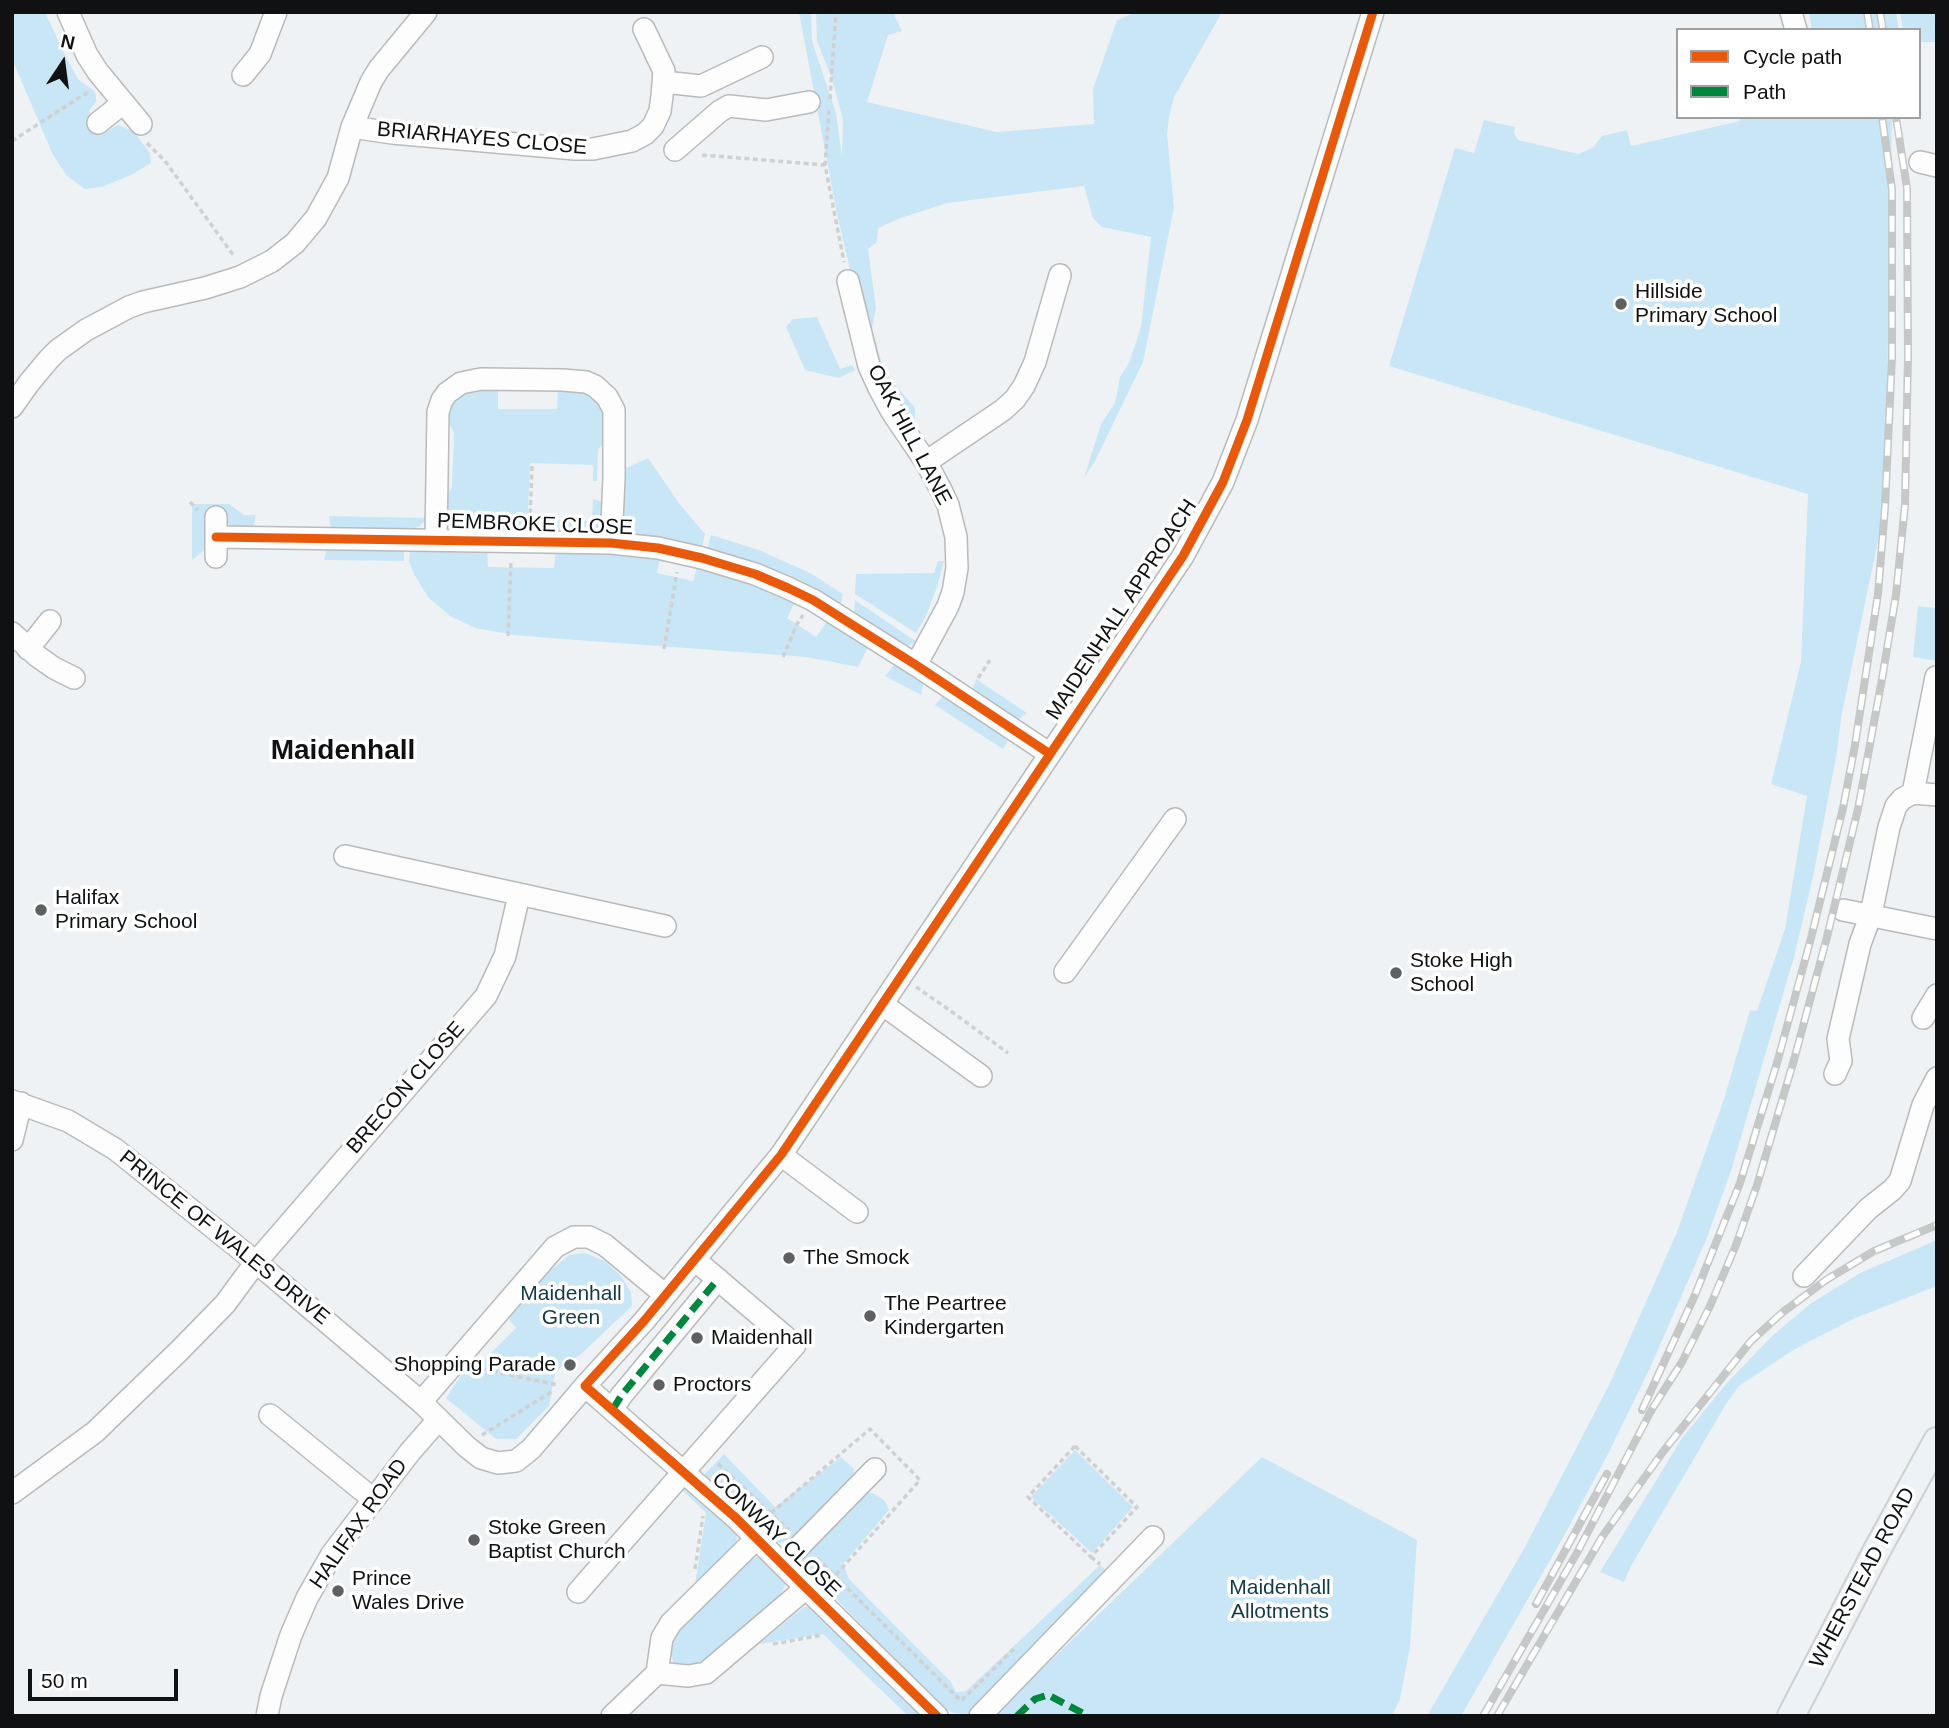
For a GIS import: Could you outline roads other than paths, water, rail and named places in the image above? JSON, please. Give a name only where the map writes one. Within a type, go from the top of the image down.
[{"type":"main road","name":"WHERSTEAD ROAD","points":[[1791,1716],[1937,1441]]},
{"type":"street","points":[[68,12],[87,55],[104,82],[141,124]]},
{"type":"street","points":[[243,75],[260,54],[276,12]]},
{"type":"street","points":[[15,398],[58,350],[108,317],[158,297],[205,288],[240,277],[272,261],[295,243],[316,218],[338,178],[352,127],[364,96],[379,69],[426,12]]},
{"type":"street","name":"MAIDENHALL APPROACH","points":[[664,1294],[781,1155],[1183,556],[1223,482],[1261,378],[1373,12]]},
{"type":"street","points":[[645,29],[662,66],[664,82],[658,117],[650,131],[681,155],[720,111],[729,106],[766,110],[809,102]]},
{"type":"street","points":[[664,82],[701,86],[762,57]]},
{"type":"street","points":[[98,122],[123,103]]},
{"type":"street","name":"BRIARHAYES CLOSE","points":[[352,127],[575,149],[593,149],[624,143],[650,131]]},
{"type":"street","points":[[926,461],[985,423],[1015,399],[1035,362],[1060,275]]},
{"type":"street","name":"OAK HILL LANE","points":[[848,281],[869,366],[892,412],[926,461],[951,513],[956,537],[956,579],[948,606],[916,665]]},
{"type":"street","name":"PEMBROKE CLOSE","points":[[436,540],[438,419],[440,404],[445,396],[456,386],[471,380],[563,380],[591,384],[604,393],[614,410],[611,543]]},
{"type":"street","name":"PEMBROKE CLOSE","points":[[216,537],[611,543],[681,552],[755,574],[813,600],[1050,754]]},
{"type":"street","points":[[28,649],[50,621]]},
{"type":"street","points":[[12,633],[54,668],[74,678]]},
{"type":"street","points":[[1913,793],[1936,677]]},
{"type":"street","points":[[1846,1067],[1838,1039],[1896,806],[1913,793],[1937,795]]},
{"type":"street","points":[[1065,972],[1175,819]]},
{"type":"street","points":[[345,856],[665,926]]},
{"type":"street","name":"BRECON CLOSE","points":[[12,1493],[95,1432],[225,1304],[257,1262],[486,996],[505,956],[519,895]]},
{"type":"street","points":[[1843,910],[1937,929]]},
{"type":"street","points":[[1923,1018],[1937,995]]},
{"type":"street","points":[[882,1004],[981,1076]]},
{"type":"street","points":[[1804,1276],[1868,1209],[1900,1181],[1923,1105],[1937,1078]]},
{"type":"street","points":[[12,1140],[17,1102]]},
{"type":"street","name":"PRINCE OF WALES DRIVE","points":[[17,1102],[68,1122],[115,1149],[257,1262],[421,1402]]},
{"type":"street","points":[[781,1155],[857,1212]]},
{"type":"street","points":[[574,1237],[589,1237],[605,1245],[664,1294],[644,1321],[531,1449],[516,1461],[498,1463],[481,1458],[421,1402],[555,1247],[574,1237]]},
{"type":"street","points":[[578,1591],[794,1345],[695,1260]]},
{"type":"street","points":[[613,1409],[718,1279]]},
{"type":"street","name":"CONWAY CLOSE","points":[[585,1386],[713,1496],[937,1716]]},
{"type":"street","points":[[270,1415],[373,1499]]},
{"type":"street","name":"HALIFAX ROAD","points":[[267,1716],[291,1635],[307,1598],[332,1554],[410,1452],[438,1420]]},
{"type":"street","name":"CONWAY CLOSE","points":[[783,1563],[875,1469]]},
{"type":"street","points":[[980,1716],[1153,1537]]},
{"type":"street","points":[[612,1716],[657,1673],[662,1638],[671,1623],[757,1538]]},
{"type":"street","points":[[657,1673],[688,1676],[706,1673],[806,1588]]},
{"type":"railway","points":[[1867,12],[1870,28]]},
{"type":"railway","points":[[1880,12],[1883,28]]},
{"type":"railway","points":[[1642,1410],[1695,1295],[1740,1183],[1777,1063],[1811,938],[1843,808],[1855,745],[1878,594],[1892,356],[1892,189],[1882,119]]},
{"type":"railway","points":[[1483,1716],[1578,1551],[1652,1409],[1682,1362],[1710,1306],[1736,1245],[1757,1185],[1827,937],[1858,809],[1882,679],[1896,595],[1905,505],[1907,188],[1896,119]]},
{"type":"railway","points":[[1497,1716],[1602,1537],[1662,1453],[1751,1341],[1783,1312],[1826,1280],[1874,1251],[1937,1225]]},
{"type":"railway","points":[[1536,1604],[1607,1474]]},
{"type":"place","name":"Hillside Primary School","points":[[1621,304]]},
{"type":"place","name":"Halifax Primary School","points":[[41,910]]},
{"type":"place","name":"Stoke High School","points":[[1396,973]]},
{"type":"place","name":"The Smock","points":[[789,1258]]},
{"type":"place","name":"The Peartree Kindergarten","points":[[870,1316]]},
{"type":"place","name":"Maidenhall","points":[[697,1338]]},
{"type":"place","name":"Shopping Parade","points":[[570,1365]]},
{"type":"place","name":"Proctors","points":[[659,1385]]},
{"type":"place","name":"Stoke Green Baptist Church","points":[[474,1540]]},
{"type":"place","name":"Prince Wales Drive","points":[[338,1591]]},
{"type":"district","name":"Maidenhall","points":[[343,751]]},
{"type":"park label","name":"Maidenhall Green","points":[[571,1306]]},
{"type":"park label","name":"Maidenhall Allotments","points":[[1280,1600]]}]
